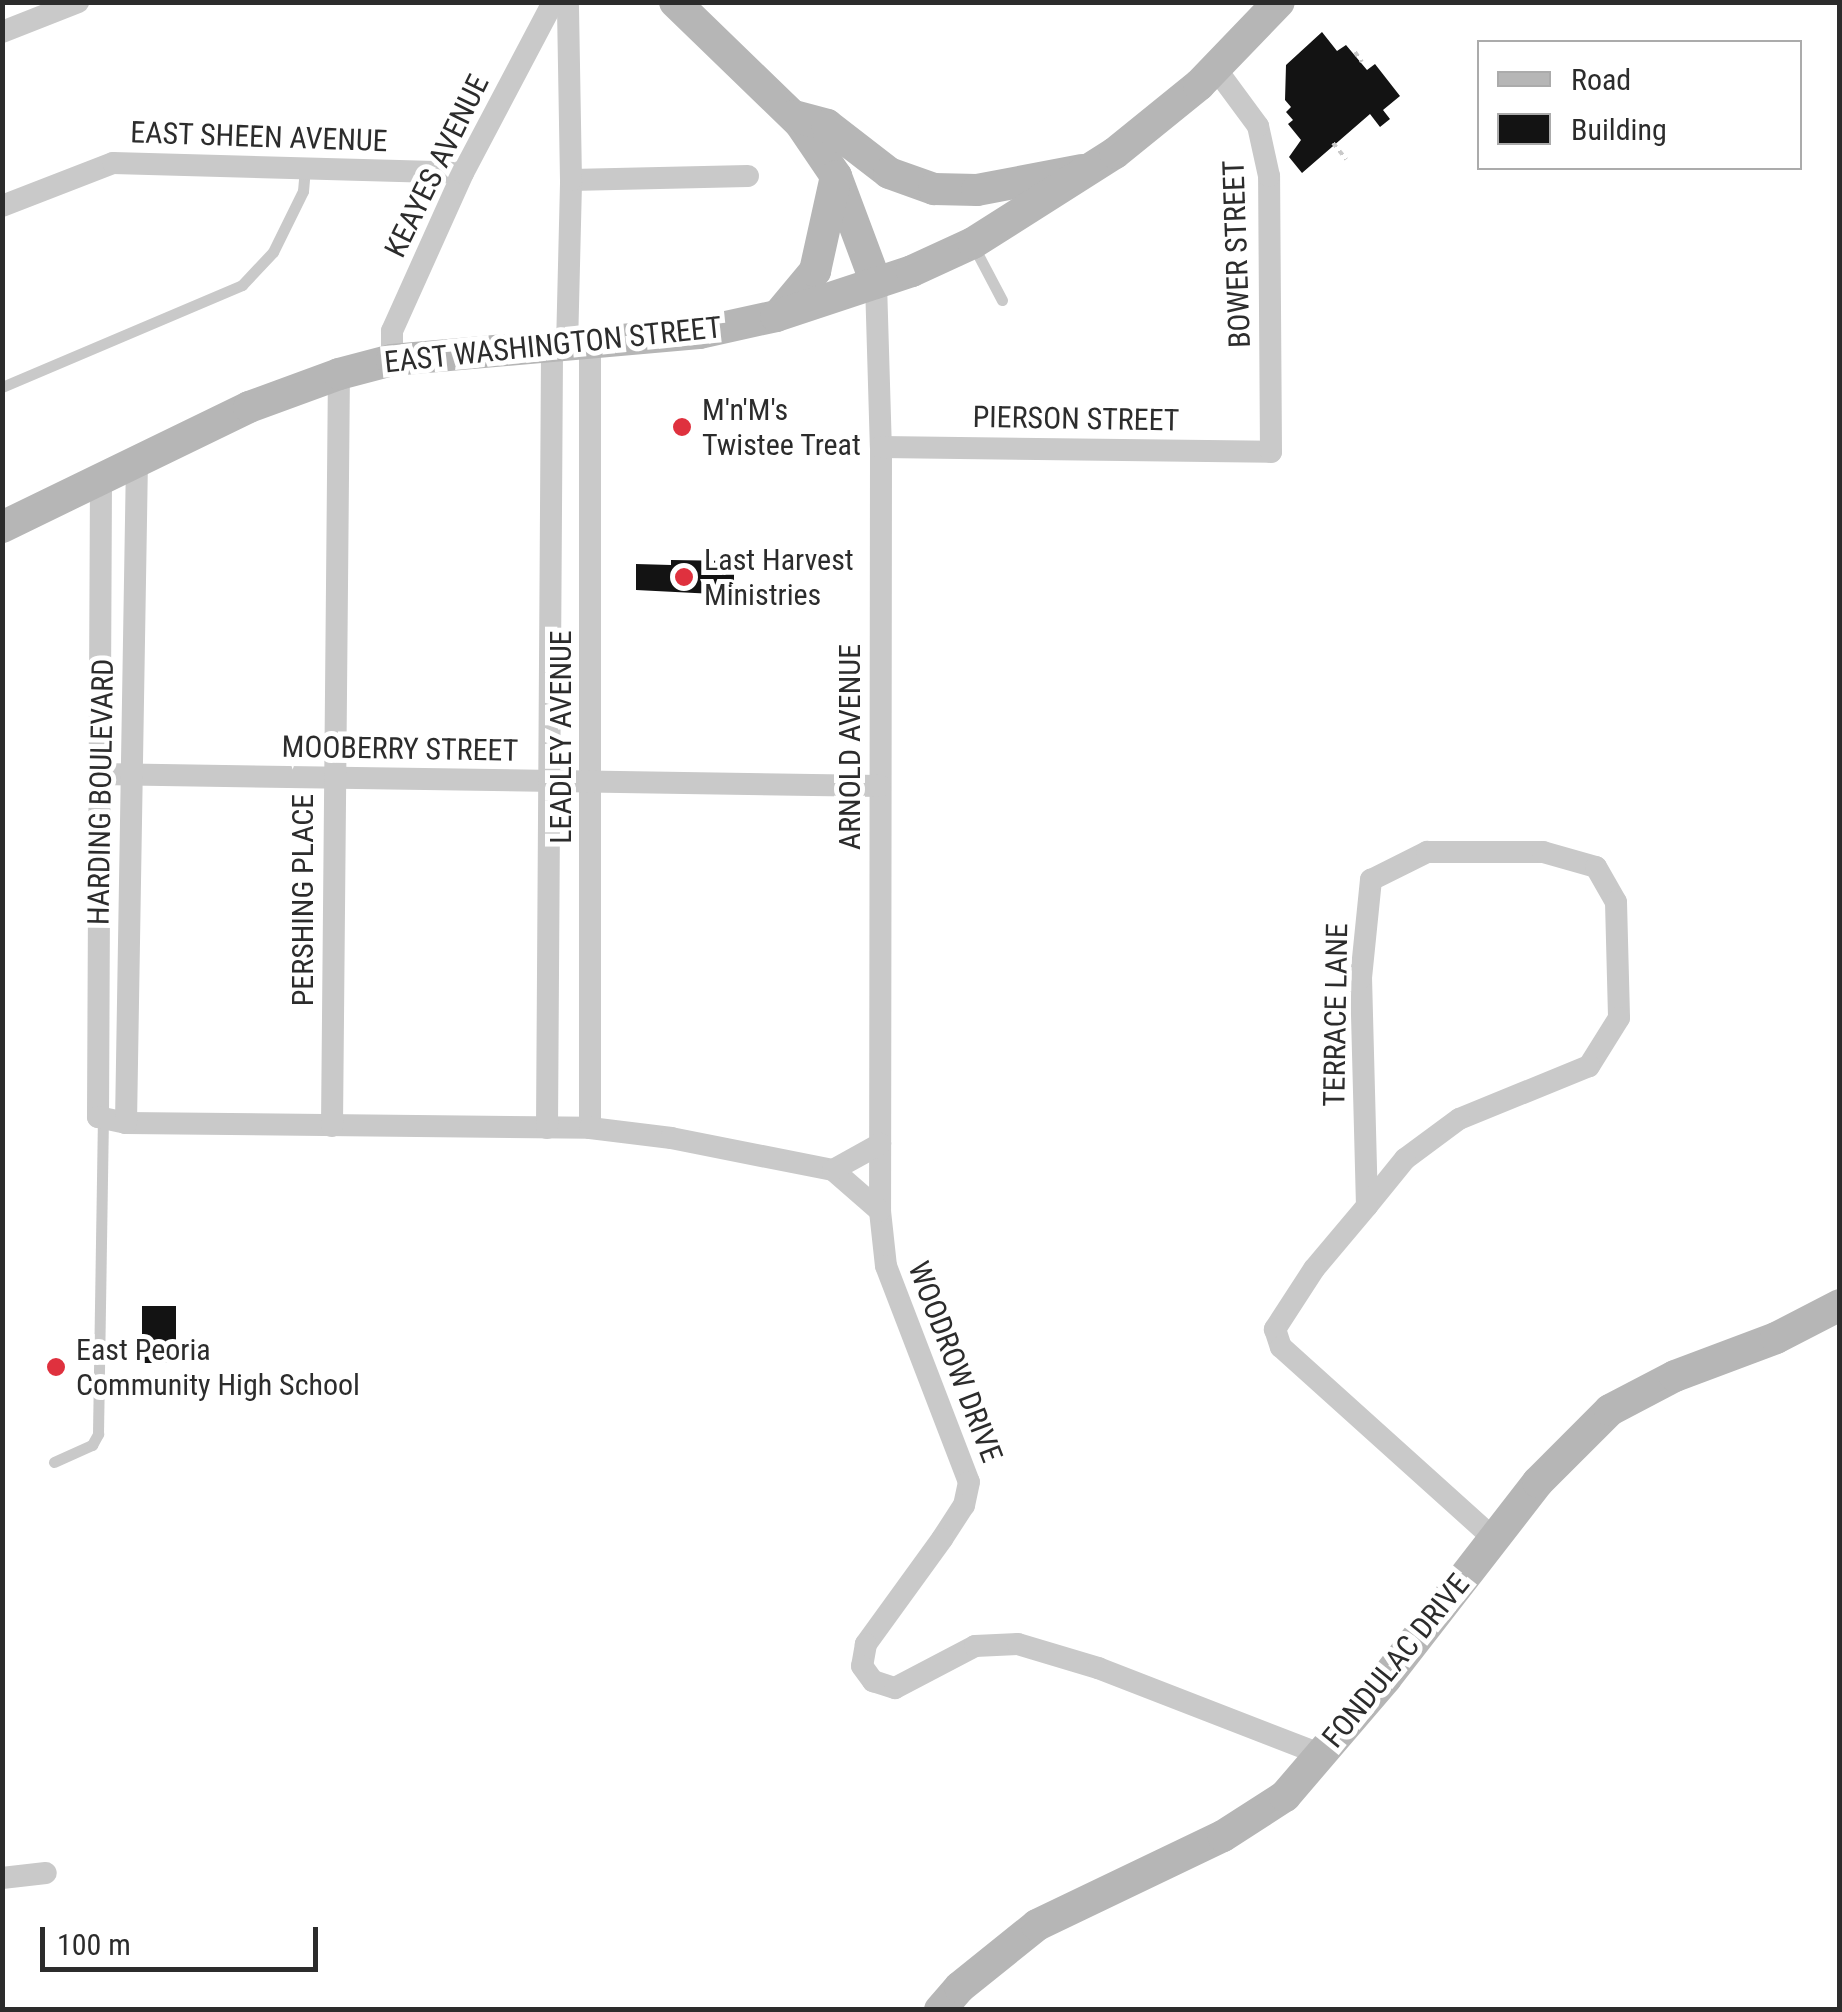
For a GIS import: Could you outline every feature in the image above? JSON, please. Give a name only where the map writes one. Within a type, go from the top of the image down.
[{"type":"main road","name":"EAST WASHINGTON STREET","points":[[2,527],[249,408],[340,374],[392,360],[699,333],[776,316],[876,283],[972,243],[1092,169],[1167,113],[1216,69],[1279,2]]},
{"type":"main road","points":[[675,3],[794,116],[836,176],[876,283]]},
{"type":"main road","points":[[794,116],[827,125],[888,172],[934,188],[977,190],[1092,169]]},
{"type":"main road","points":[[776,316],[815,271],[836,176]]},
{"type":"main road","name":"FONDULAC DRIVE","points":[[940,2010],[960,1987],[1038,1925],[1223,1836],[1284,1796],[1570,1446],[1610,1410],[1674,1376],[1776,1338],[1840,1304]]},
{"type":"street","points":[[2,32],[78,2]]},
{"type":"street","name":"KEAYES AVENUE","points":[[392,360],[392,331],[463,173],[553,4]]},
{"type":"street","name":"LEADLEY AVENUE","points":[[547,1128],[548,781],[570,347],[571,180],[553,4]]},
{"type":"street","name":"BOWER STREET","points":[[1216,69],[1258,126],[1269,176],[1271,452]]},
{"type":"street","name":"EAST SHEEN AVENUE","points":[[2,206],[113,163],[463,173]]},
{"type":"street","points":[[571,180],[748,176]]},
{"type":"street","name":"ARNOLD AVENUE","points":[[876,283],[881,447],[880,1212]]},
{"type":"street","name":"LEADLEY AVENUE","points":[[570,347],[591,782],[590,1128]]},
{"type":"street","name":"PERSHING PLACE","points":[[332,1126],[340,374]]},
{"type":"street","name":"PIERSON STREET","points":[[881,447],[1271,452]]},
{"type":"street","name":"HARDING BOULEVARD","points":[[109,1120],[132,774],[137,462]]},
{"type":"street","name":"HARDING BOULEVARD","points":[[101,480],[99,774],[109,1120]]},
{"type":"street","name":"MOOBERRY STREET","points":[[99,774],[880,786]]},
{"type":"street","name":"TERRACE LANE","points":[[1368,1206],[1361,978],[1372,880],[1427,852],[1543,852],[1596,867],[1616,902],[1619,1018],[1589,1066],[1458,1119],[1405,1159],[1280,1318],[1278,1341],[1494,1539]]},
{"type":"street","points":[[109,1120],[590,1128],[671,1138],[833,1170],[880,1212]]},
{"type":"street","points":[[833,1170],[880,1144]]},
{"type":"street","name":"WOODROW DRIVE","points":[[880,1212],[886,1266],[970,1482],[964,1505],[866,1644],[862,1666],[868,1676],[880,1685],[904,1686],[942,1660],[975,1646],[1018,1644],[1098,1668],[1320,1754]]},
{"type":"street","points":[[2,1878],[46,1873]]},
{"type":"lane","points":[[2,387],[242,285],[273,252],[303,191],[304,168]]},
{"type":"lane","points":[[972,243],[1002,300]]},
{"type":"lane","points":[[54,1462],[92,1446],[98,1434],[109,1120]]},
{"type":"path","points":[[1355,52],[1362,62]]},
{"type":"path","points":[[1333,144],[1346,158]]},
{"type":"building","points":[[1322,32],[1337,51],[1346,45],[1367,70],[1375,64],[1400,96],[1383,110],[1390,119],[1380,127],[1370,114],[1302,173],[1289,157],[1301,140],[1288,124],[1293,120],[1286,112],[1291,107],[1285,100],[1286,65]]},
{"type":"building","name":"Last Harvest Ministries","points":[[671,560],[734,561],[734,595],[636,590],[636,564],[671,565]]},
{"type":"building","points":[[142,1306],[176,1306],[176,1363],[142,1363]]},
{"type":"place","name":"M'n'M's Twistee Treat","points":[[682,427]]},
{"type":"place","name":"Last Harvest Ministries","points":[[684,577]]},
{"type":"place","name":"East Peoria Community High School","points":[[56,1367]]}]
